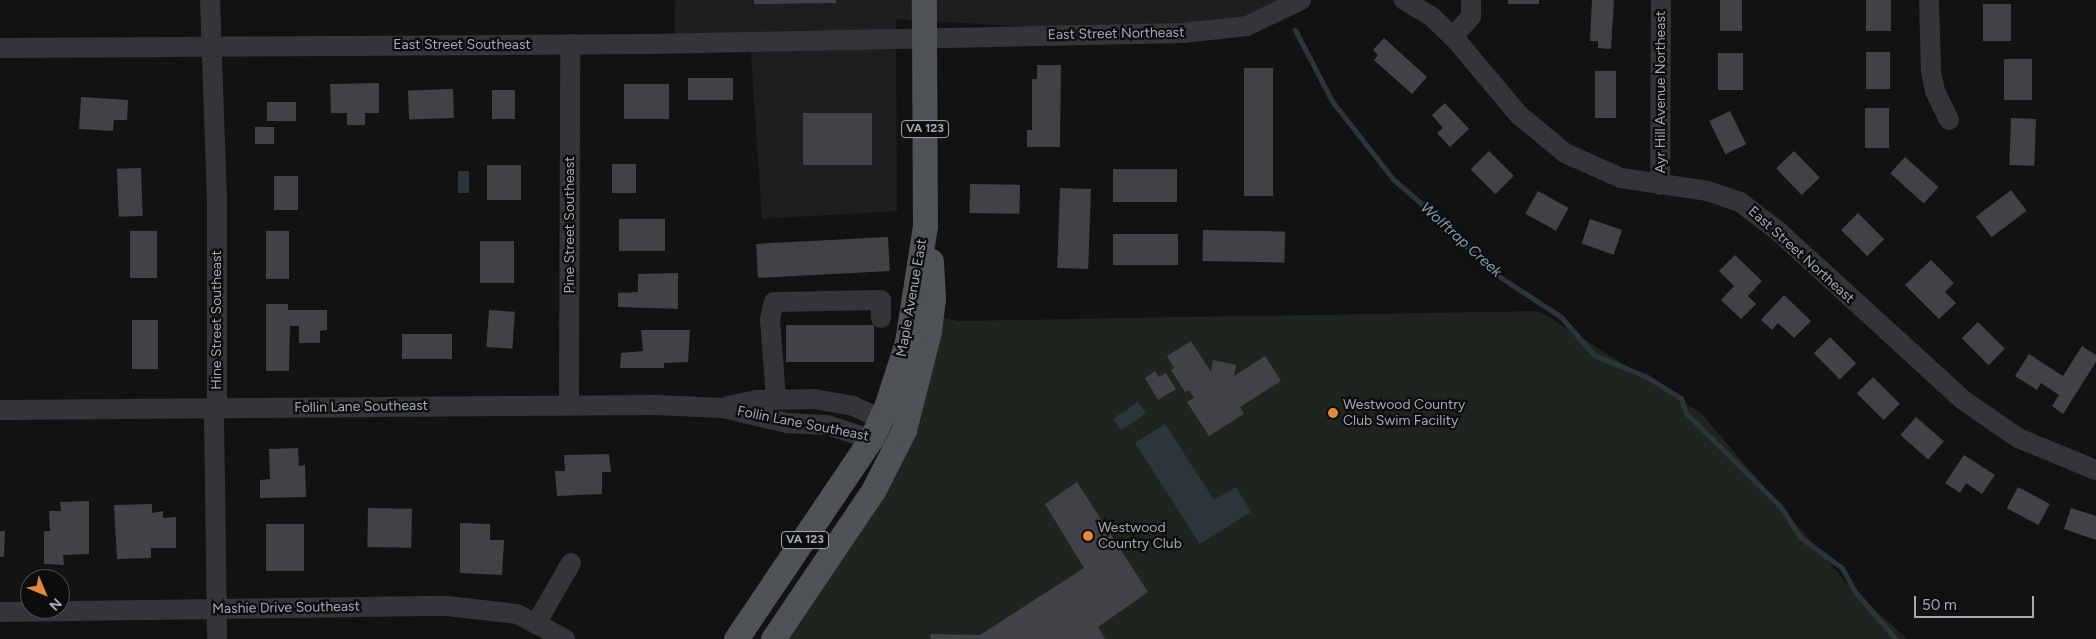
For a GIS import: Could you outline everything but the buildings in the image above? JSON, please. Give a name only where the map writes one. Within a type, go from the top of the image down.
[{"type":"main road","name":"Maple Avenue East","points":[[736,639],[871,439],[882,417],[907,342],[925,226],[924,0]]},
{"type":"main road","name":"VA 123","points":[[773,639],[874,489],[904,430],[917,388],[933,299],[933,273],[925,226]]},
{"type":"street","name":"Hine Street Southeast","points":[[210,0],[216,187],[217,409],[214,416],[217,639]]},
{"type":"street","name":"East Street Northeast","points":[[924,38],[1224,30],[1268,19],[1302,0]]},
{"type":"street","name":"East Street Northeast","points":[[1404,0],[1432,16],[1453,37],[1519,115],[1542,137],[1596,170],[1621,178],[1719,194],[1754,210],[1963,400],[2018,438],[2096,470]]},
{"type":"street","points":[[1453,37],[1471,16],[1471,0]]},
{"type":"street","name":"Ayr Hill Avenue Northeast","points":[[1660,185],[1661,0]]},
{"type":"street","points":[[1929,0],[1931,72],[1935,91],[1949,120]]},
{"type":"street","name":"East Street Southeast","points":[[0,48],[570,44],[924,38]]},
{"type":"street","name":"Pine Street Southeast","points":[[569,405],[570,44]]},
{"type":"street","points":[[776,399],[770,319],[774,302],[881,300],[881,318]]},
{"type":"street","name":"Follin Lane Southeast","points":[[0,410],[569,405],[722,408],[776,399],[836,402],[882,417],[904,430]]},
{"type":"street","name":"Follin Lane Southeast","points":[[722,408],[786,423],[827,425],[871,439],[904,430]]},
{"type":"street","points":[[537,622],[571,563]]},
{"type":"street","name":"Mashie Drive Southeast","points":[[0,612],[447,606],[497,610],[537,622],[565,639]]},
{"type":"shaded area","points":[[675,0],[1307,0],[1221,38],[896,19],[897,211],[762,219],[750,40],[674,43]]},
{"type":"shaded area","points":[[458,171],[469,171],[469,193],[458,193]]},
{"type":"shaded area","name":"Westwood Country Club","points":[[1539,311],[1701,413],[1850,587],[1907,639],[773,639],[904,430],[931,316],[958,321]]},
{"type":"shaded area","points":[[1138,402],[1146,414],[1121,430],[1113,419]]},
{"type":"shaded area","points":[[1165,424],[1214,500],[1236,487],[1251,512],[1200,544],[1135,443]]},
{"type":"waterway","name":"Wolftrap Creek","points":[[1295,30],[1332,101],[1393,179],[1448,227],[1491,271],[1561,317],[1594,355],[1647,377],[1681,398],[1686,413],[1780,506],[1800,537],[1842,568],[1856,593],[1896,639]]},
{"type":"place","name":"Westwood Country Club Swim Facility","points":[[1333,413]]},
{"type":"place","name":"Westwood Country Club","points":[[1088,536]]}]
